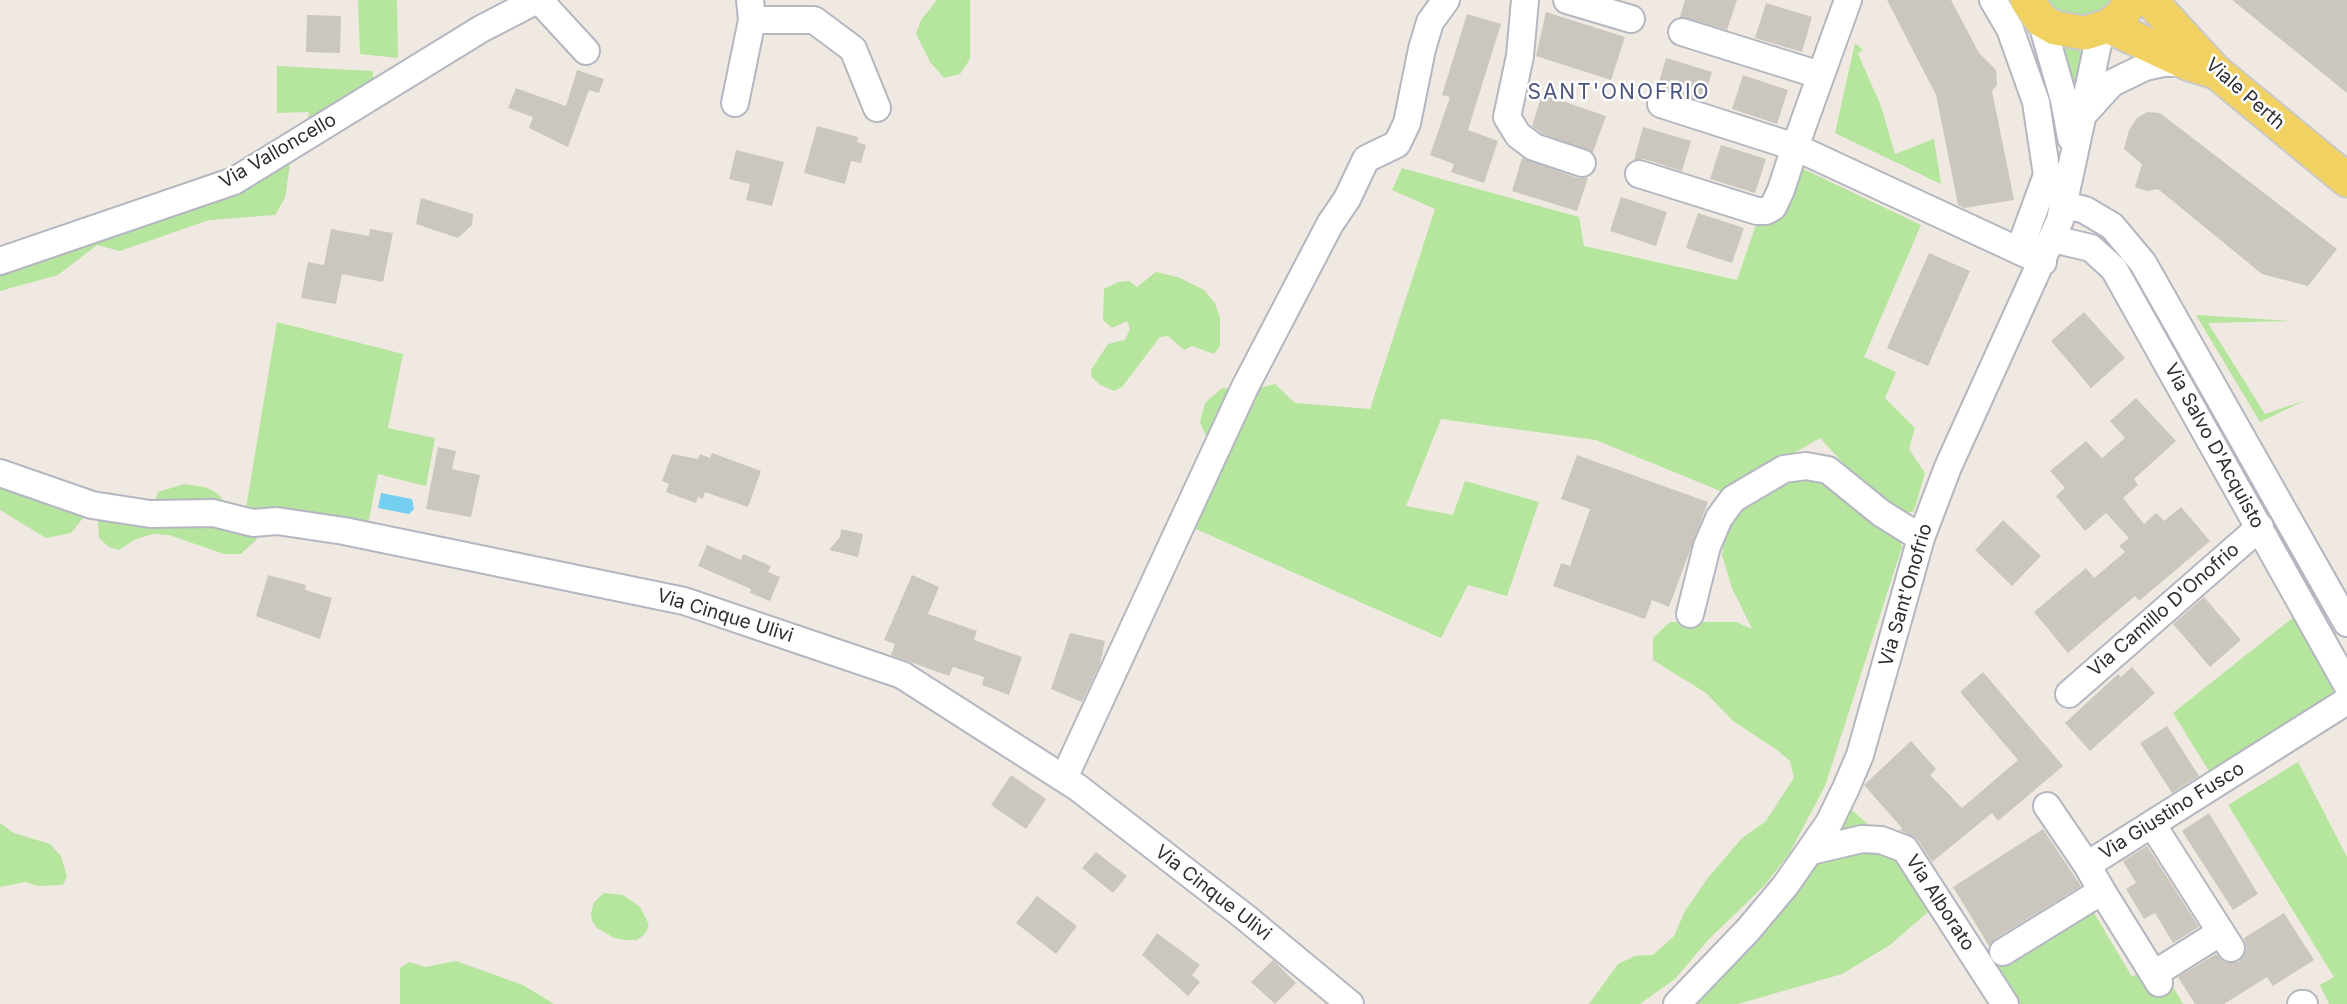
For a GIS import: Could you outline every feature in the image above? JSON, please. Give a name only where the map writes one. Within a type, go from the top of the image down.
[{"type":"main road","points":[[2034,10],[2070,33],[2104,28],[2122,16],[2132,0]]},
{"type":"main road","name":"Viale Perth","points":[[2150,0],[2201,67],[2347,180]]},
{"type":"main road","name":"Viale Perth","points":[[2104,28],[2201,67]]},
{"type":"street","points":[[538,0],[586,51]]},
{"type":"street","name":"Via Valloncello","points":[[0,261],[234,181],[481,29],[538,0]]},
{"type":"street","points":[[1064,778],[1245,387],[1312,258],[1347,199],[1366,159],[1397,144],[1430,22],[1446,0]]},
{"type":"street","points":[[1525,0],[1520,56],[1507,117],[1518,135],[1534,147],[1582,163]]},
{"type":"street","points":[[1567,0],[1631,19]]},
{"type":"street","points":[[1993,0],[2010,29],[2036,102],[2048,175],[2018,251]]},
{"type":"street","points":[[1639,174],[1757,212],[1766,211],[1773,206],[1820,75],[1842,1]]},
{"type":"street","points":[[736,103],[751,10],[814,20],[853,49],[877,108]]},
{"type":"street","name":"Via Sant'Onofrio","points":[[2034,10],[2064,100],[2073,150]]},
{"type":"street","name":"Via Sant'Onofrio","points":[[1674,1001],[1748,930],[1811,851],[1829,823],[1860,755],[1921,538],[1948,467],[2048,251],[2065,205],[2080,118],[2104,28]]},
{"type":"street","points":[[1682,32],[1820,75]]},
{"type":"street","points":[[2080,118],[2112,83],[2145,67],[2163,63],[2201,67]]},
{"type":"street","name":"Via Salvo D'Acquisto","points":[[1661,104],[1795,147],[2018,251],[2091,248],[2114,270],[2347,685]]},
{"type":"street","name":"Via Salvo D'Acquisto","points":[[2065,205],[2099,218],[2131,246],[2347,623]]},
{"type":"street","points":[[2214,446],[2238,433]]},
{"type":"street","points":[[1690,614],[1707,546],[1719,518],[1733,499],[1784,469],[1806,466],[1828,470],[1881,513],[1921,538]]},
{"type":"street","name":"Via Cinque Ulivi","points":[[0,473],[92,505],[150,514],[213,513],[253,523],[277,521],[344,531],[684,601],[902,675],[1064,778],[1245,917],[1350,1004]]},
{"type":"street","name":"Via Camillo D'Onofrio","points":[[2069,694],[2260,527]]},
{"type":"street","name":"Via Giustino Fusco","points":[[2003,952],[2102,891],[2087,865],[2347,701]]},
{"type":"street","points":[[2047,806],[2087,865]]},
{"type":"street","points":[[2102,891],[2157,979],[2226,940],[2152,824]]},
{"type":"street","name":"Via Alborato","points":[[1811,851],[1862,839],[1881,840],[1905,849],[2005,1004]]},
{"type":"green space","points":[[358,0],[397,0],[398,58],[360,54]]},
{"type":"green space","points":[[937,0],[970,0],[970,59],[960,74],[944,78],[930,62],[916,34],[921,20]]},
{"type":"green space","points":[[2040,0],[2118,0],[2095,18],[2065,19]]},
{"type":"green space","points":[[2060,40],[2088,41],[2074,98]]},
{"type":"green space","points":[[1855,43],[1863,50],[1858,54],[1881,106],[1895,154],[1934,139],[1941,184],[1835,133]]},
{"type":"green space","points":[[277,66],[373,71],[373,79],[307,123],[309,112],[277,113]]},
{"type":"green space","points":[[270,164],[290,165],[285,198],[275,215],[209,220],[120,251],[97,245],[58,275],[0,291],[0,263]]},
{"type":"green space","points":[[1797,166],[1921,225],[1864,357],[1896,372],[1885,398],[1915,428],[1909,449],[1925,473],[1914,511],[1901,515],[1868,490],[1820,438],[1725,493],[1596,440],[1441,419],[1406,506],[1453,515],[1465,481],[1539,502],[1507,596],[1468,585],[1441,638],[1187,525],[1225,443],[1207,438],[1200,422],[1205,403],[1222,388],[1250,390],[1275,384],[1295,403],[1370,409],[1435,209],[1392,190],[1402,168],[1579,217],[1584,246],[1737,280],[1758,219]]},
{"type":"green space","points":[[1156,272],[1178,277],[1204,290],[1215,303],[1220,318],[1220,346],[1214,354],[1192,346],[1184,350],[1168,336],[1160,337],[1122,387],[1114,391],[1100,385],[1092,377],[1091,370],[1108,344],[1125,340],[1130,329],[1127,321],[1112,328],[1103,320],[1104,289],[1118,282],[1129,281],[1137,287]]},
{"type":"green space","points":[[2196,315],[2292,321],[2208,323],[2265,414],[2306,400],[2260,422]]},
{"type":"green space","points":[[277,322],[403,354],[388,428],[435,438],[426,486],[378,474],[367,529],[245,514]]},
{"type":"green space","points":[[1794,467],[1841,486],[1896,533],[1902,547],[1825,786],[1789,854],[1764,886],[1708,940],[1675,979],[1640,1004],[1589,1004],[1618,964],[1635,956],[1653,955],[1674,936],[1685,911],[1707,879],[1742,838],[1765,822],[1794,778],[1790,761],[1777,750],[1733,721],[1706,693],[1653,660],[1653,638],[1670,622],[1736,622],[1752,629],[1732,588],[1722,555],[1726,519]]},
{"type":"green space","points":[[184,484],[205,487],[217,493],[223,500],[224,508],[153,509],[158,492]]},
{"type":"green space","points":[[0,485],[83,511],[83,518],[71,533],[46,538],[0,510]]},
{"type":"green space","points":[[98,518],[179,521],[255,530],[257,539],[241,554],[224,554],[169,535],[153,534],[136,539],[119,550],[109,547],[99,538]]},
{"type":"green space","points":[[2300,612],[2333,685],[2333,691],[2329,697],[2212,776],[2173,713]]},
{"type":"green space","points":[[2298,762],[2347,857],[2347,1004],[2329,1004],[2320,985],[2334,977],[2228,805]]},
{"type":"green space","points":[[1846,805],[1902,854],[1935,906],[1890,945],[1842,974],[1738,1004],[1687,1004]]},
{"type":"green space","points":[[0,823],[14,833],[50,844],[61,856],[67,877],[63,885],[38,886],[25,882],[0,887]]},
{"type":"green space","points":[[604,893],[623,895],[640,907],[649,925],[645,934],[637,940],[626,940],[614,938],[597,928],[591,913],[594,902]]},
{"type":"green space","points":[[2090,906],[2132,977],[2145,969],[2166,975],[2183,1004],[2018,1004],[1996,969]]},
{"type":"green space","points":[[456,961],[523,985],[554,1004],[400,1004],[400,968],[409,962],[425,967]]},
{"type":"water","points":[[381,493],[412,499],[414,509],[409,514],[378,508]]},
{"type":"building","points":[[1685,0],[1737,0],[1727,30],[1680,17]]},
{"type":"building","points":[[1887,0],[1951,0],[1979,53],[1996,70],[1997,85],[1992,91],[2014,200],[1964,208],[1958,205],[1936,95]]},
{"type":"building","points":[[2232,0],[2347,0],[2347,93],[2299,54]]},
{"type":"building","points":[[1766,3],[1812,17],[1802,52],[1755,38]]},
{"type":"building","points":[[1546,12],[1625,37],[1611,80],[1536,56]]},
{"type":"building","points":[[1467,14],[1501,24],[1468,130],[1498,141],[1484,183],[1451,172],[1454,164],[1430,155],[1450,97],[1442,95]]},
{"type":"building","points":[[307,15],[341,16],[340,53],[306,52]]},
{"type":"building","points":[[1666,58],[1712,72],[1703,101],[1657,89]]},
{"type":"building","points":[[577,70],[604,79],[599,93],[589,90],[568,147],[529,128],[533,117],[508,108],[516,88],[566,106]]},
{"type":"building","points":[[1743,75],[1788,90],[1777,124],[1732,109]]},
{"type":"building","points":[[1542,94],[1606,116],[1593,152],[1541,133],[1532,126]]},
{"type":"building","points":[[2147,112],[2160,113],[2337,249],[2308,286],[2262,274],[2158,189],[2147,191],[2135,187],[2142,164],[2124,149],[2129,130],[2137,118]]},
{"type":"building","points":[[817,126],[858,137],[857,142],[866,145],[861,163],[851,161],[845,184],[804,173]]},
{"type":"building","points":[[1643,127],[1691,141],[1682,171],[1644,159],[1634,160]]},
{"type":"building","points":[[1721,145],[1766,159],[1755,193],[1710,179]]},
{"type":"building","points":[[736,150],[784,162],[772,206],[746,200],[750,184],[729,179]]},
{"type":"building","points":[[1522,158],[1577,178],[1588,178],[1577,211],[1512,191]]},
{"type":"building","points":[[1621,197],[1667,212],[1656,246],[1610,231]]},
{"type":"building","points":[[421,198],[473,214],[472,225],[458,238],[416,224]]},
{"type":"building","points":[[1698,213],[1744,228],[1732,263],[1686,248]]},
{"type":"building","points":[[331,229],[369,236],[370,229],[393,233],[383,282],[342,274],[336,304],[301,298],[308,262],[324,265]]},
{"type":"building","points":[[1929,253],[1970,271],[1928,366],[1887,348]]},
{"type":"building","points":[[2084,312],[2125,358],[2091,388],[2051,341]]},
{"type":"building","points":[[2136,398],[2176,441],[2134,479],[2138,485],[2123,498],[2144,524],[2156,513],[2164,521],[2181,507],[2210,541],[2139,601],[2135,596],[2068,653],[2034,612],[2086,568],[2094,578],[2125,552],[2119,546],[2129,538],[2106,513],[2085,531],[2056,496],[2065,488],[2050,471],[2086,441],[2102,458],[2125,438],[2110,421]]},
{"type":"building","points":[[438,447],[456,451],[452,469],[480,475],[471,517],[426,509]]},
{"type":"building","points":[[712,453],[761,471],[748,507],[705,492],[703,499],[698,497],[696,503],[666,492],[669,484],[662,481],[672,454],[698,459],[700,454],[710,458]]},
{"type":"building","points":[[1577,455],[1708,502],[1669,607],[1652,600],[1645,619],[1553,586],[1561,563],[1570,566],[1590,509],[1561,499]]},
{"type":"building","points":[[2003,520],[2041,556],[2012,586],[1975,550]]},
{"type":"building","points":[[841,529],[863,534],[858,557],[829,550],[840,537]]},
{"type":"building","points":[[707,545],[741,560],[743,554],[771,566],[768,572],[780,577],[770,601],[750,593],[751,589],[698,566]]},
{"type":"building","points":[[268,575],[306,585],[305,590],[332,598],[320,639],[256,616]]},
{"type":"building","points":[[912,575],[939,587],[928,614],[977,631],[974,640],[1022,657],[1009,695],[982,685],[984,677],[953,667],[949,676],[891,655],[895,644],[884,640]]},
{"type":"building","points":[[2204,597],[2241,640],[2210,667],[2173,624]]},
{"type":"building","points":[[1070,633],[1105,641],[1100,664],[1082,702],[1051,689]]},
{"type":"building","points":[[2132,667],[2155,693],[2090,751],[2065,723],[2118,674],[2121,677]]},
{"type":"building","points":[[1983,672],[2063,766],[1998,821],[1992,813],[1932,862],[1918,840],[1900,830],[1902,828],[1864,785],[1911,741],[1936,769],[1930,775],[1962,808],[2018,760],[1960,692]]},
{"type":"building","points":[[2167,726],[2199,776],[2172,793],[2140,743]]},
{"type":"building","points":[[1011,775],[1046,799],[1026,829],[991,805]]},
{"type":"building","points":[[2209,813],[2258,894],[2233,910],[2182,831]]},
{"type":"building","points":[[2043,829],[2081,886],[1995,939],[1989,946],[1953,887]]},
{"type":"building","points":[[2147,846],[2199,927],[2173,943],[2155,913],[2144,919],[2126,889],[2136,883],[2123,861]]},
{"type":"building","points":[[1096,852],[1127,876],[1113,893],[1082,868]]},
{"type":"building","points":[[1037,896],[1077,926],[1056,954],[1016,923]]},
{"type":"building","points":[[2284,913],[2314,960],[2273,986],[2267,977],[2224,1004],[2195,1004],[2178,977],[2216,954],[2224,962],[2239,962],[2247,948],[2244,938]]},
{"type":"building","points":[[1157,933],[1200,965],[1192,975],[1200,982],[1188,996],[1142,955]]},
{"type":"building","points":[[1273,960],[1296,983],[1275,1004],[1251,982]]},
{"type":"district","name":"SANT'ONOFRIO","points":[[1619,93]]}]
